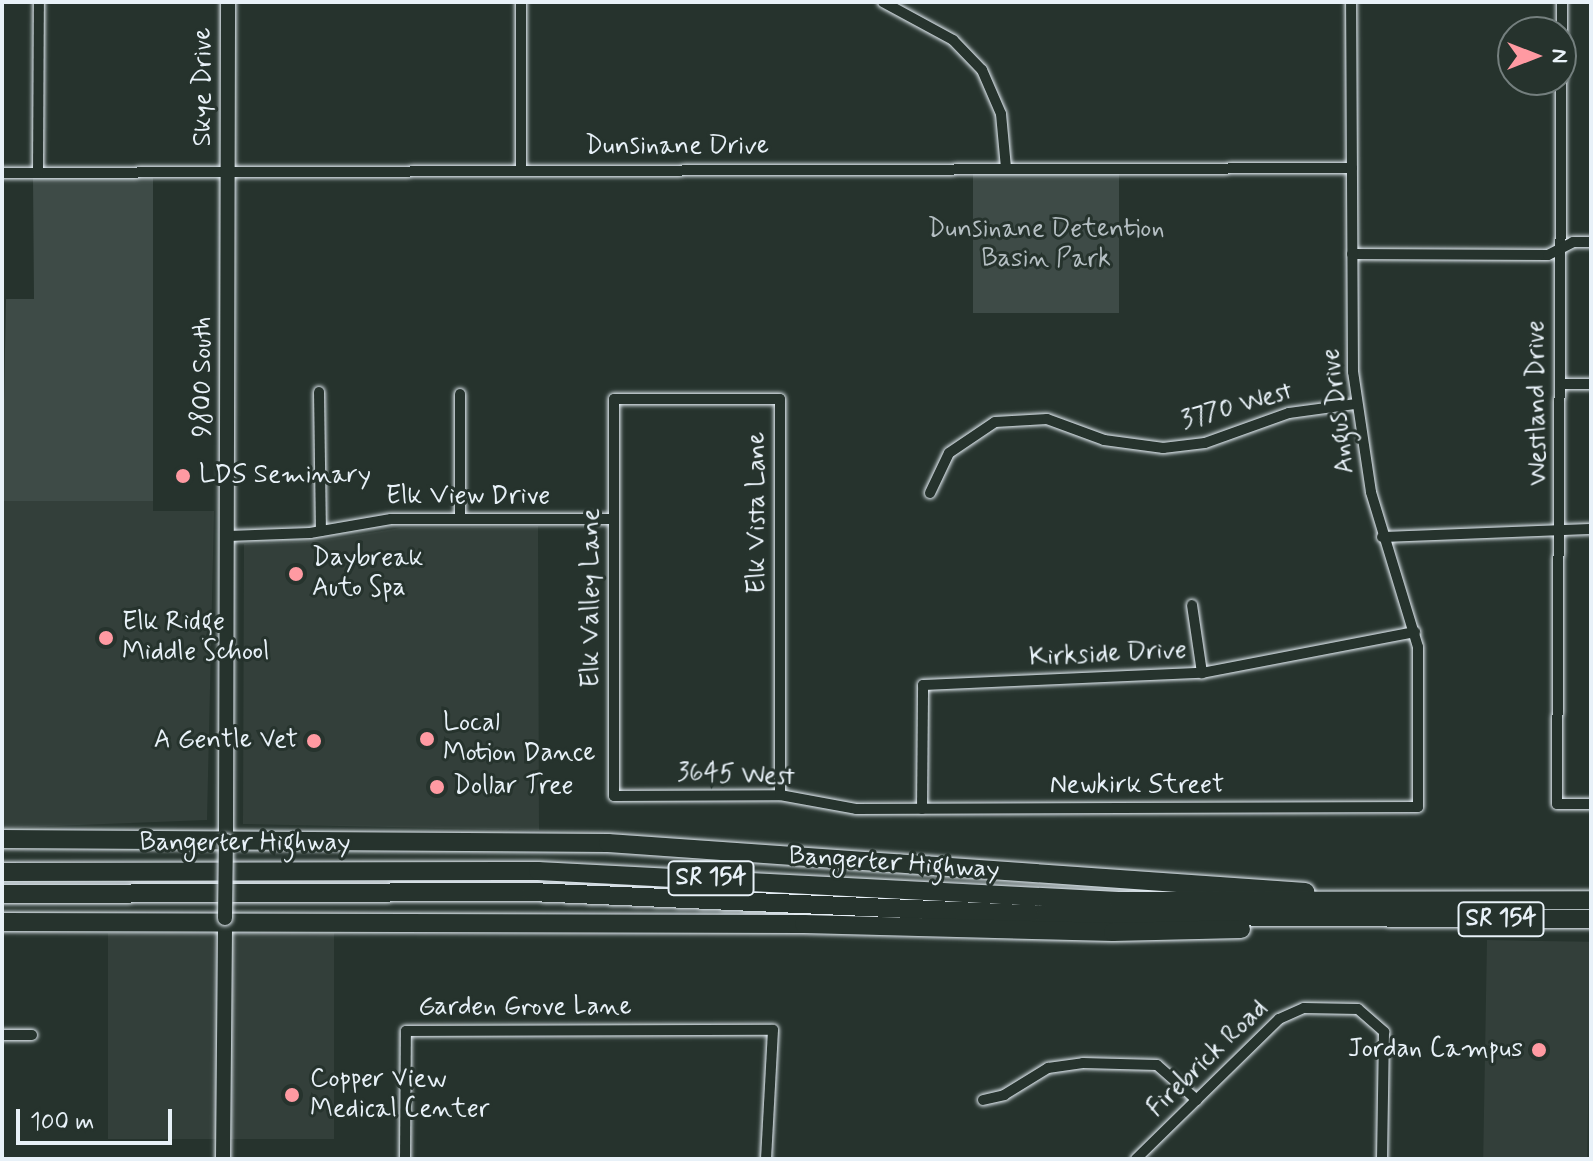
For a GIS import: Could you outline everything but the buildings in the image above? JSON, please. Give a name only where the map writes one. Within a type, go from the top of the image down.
[{"type":"highway","points":[[2,839],[647,845],[1419,901]]},
{"type":"highway","name":"Bangerter Highway","points":[[2,872],[538,871],[1077,900],[1591,900]]},
{"type":"highway","name":"Bangerter Highway","points":[[2,894],[531,892],[1045,915],[1591,919]]},
{"type":"highway","points":[[2,922],[225,920],[804,924],[1113,932],[1411,920]]},
{"type":"main road","name":"Skye Drive","points":[[228,2],[228,172]]},
{"type":"main road","name":"9800 South","points":[[223,1159],[228,172]]},
{"type":"street","points":[[38,173],[39,2]]},
{"type":"street","points":[[521,2],[521,169]]},
{"type":"street","points":[[883,2],[953,40],[982,70],[1001,114],[1006,168]]},
{"type":"street","name":"Angus Drive","points":[[1351,2],[1356,404],[1382,537],[1415,632],[1418,807]]},
{"type":"street","name":"Westland Drive","points":[[1562,2],[1559,249],[1562,529],[1557,804],[1591,804]]},
{"type":"street","name":"Dunsinane Drive","points":[[2,173],[1352,168]]},
{"type":"street","points":[[1352,254],[1548,255],[1559,249],[1591,242]]},
{"type":"street","points":[[1562,384],[1591,384]]},
{"type":"street","points":[[319,392],[321,531]]},
{"type":"street","points":[[460,394],[460,519]]},
{"type":"street","name":"Elk Valley Lane","points":[[614,399],[614,796]]},
{"type":"street","name":"Elk Vista Lane","points":[[614,399],[780,399],[780,795]]},
{"type":"street","name":"3770 West","points":[[930,493],[949,453],[995,422],[1047,419],[1122,444],[1163,448],[1205,443],[1289,413],[1356,404]]},
{"type":"street","name":"Elk View Drive","points":[[228,536],[321,531],[382,519],[614,519]]},
{"type":"street","points":[[1382,537],[1591,529]]},
{"type":"street","points":[[1192,605],[1202,673]]},
{"type":"street","name":"Kirkside Drive","points":[[922,809],[923,685],[1202,673],[1415,632]]},
{"type":"street","name":"3645 West","points":[[614,796],[780,795],[856,809]]},
{"type":"street","name":"Newkirk Street","points":[[856,809],[1418,807]]},
{"type":"street","name":"Firebrick Road","points":[[1136,1159],[1288,1012],[1304,1008],[1364,1011],[1386,1039],[1382,1159]]},
{"type":"street","name":"Garden Grove Lane","points":[[405,1159],[406,1031],[773,1030],[766,1159]]},
{"type":"street","points":[[2,1035],[32,1035]]},
{"type":"street","points":[[983,1100],[1004,1095],[1048,1068],[1083,1063],[1157,1065],[1197,1100]]},
{"type":"shaded area","name":"Elk Ridge Middle School","points":[[2,501],[153,501],[153,511],[214,511],[207,820],[2,828]]},
{"type":"shaded area","points":[[538,526],[539,830],[243,824],[244,544],[319,541],[400,528]]},
{"type":"shaded area","points":[[108,933],[334,933],[334,1139],[108,1139]]},
{"type":"shaded area","name":"Jordan Campus","points":[[1487,940],[1591,942],[1587,1159],[1483,1159]]},
{"type":"green space","name":"Dunsinane Detention Basin Park","points":[[973,174],[1119,174],[1119,313],[973,313]]},
{"type":"green space","points":[[33,178],[153,178],[153,501],[2,501],[6,299],[34,299]]},
{"type":"place","name":"LDS Seminary","points":[[183,476]]},
{"type":"place","name":"Daybreak Auto Spa","points":[[296,574]]},
{"type":"place","name":"Elk Ridge Middle School","points":[[106,638]]},
{"type":"place","name":"Local Motion Dance","points":[[427,739]]},
{"type":"place","name":"A Gentle Vet","points":[[314,741]]},
{"type":"place","name":"Dollar Tree","points":[[437,787]]},
{"type":"place","name":"Jordan Campus","points":[[1539,1050]]},
{"type":"place","name":"Copper View Medical Center","points":[[292,1095]]}]
